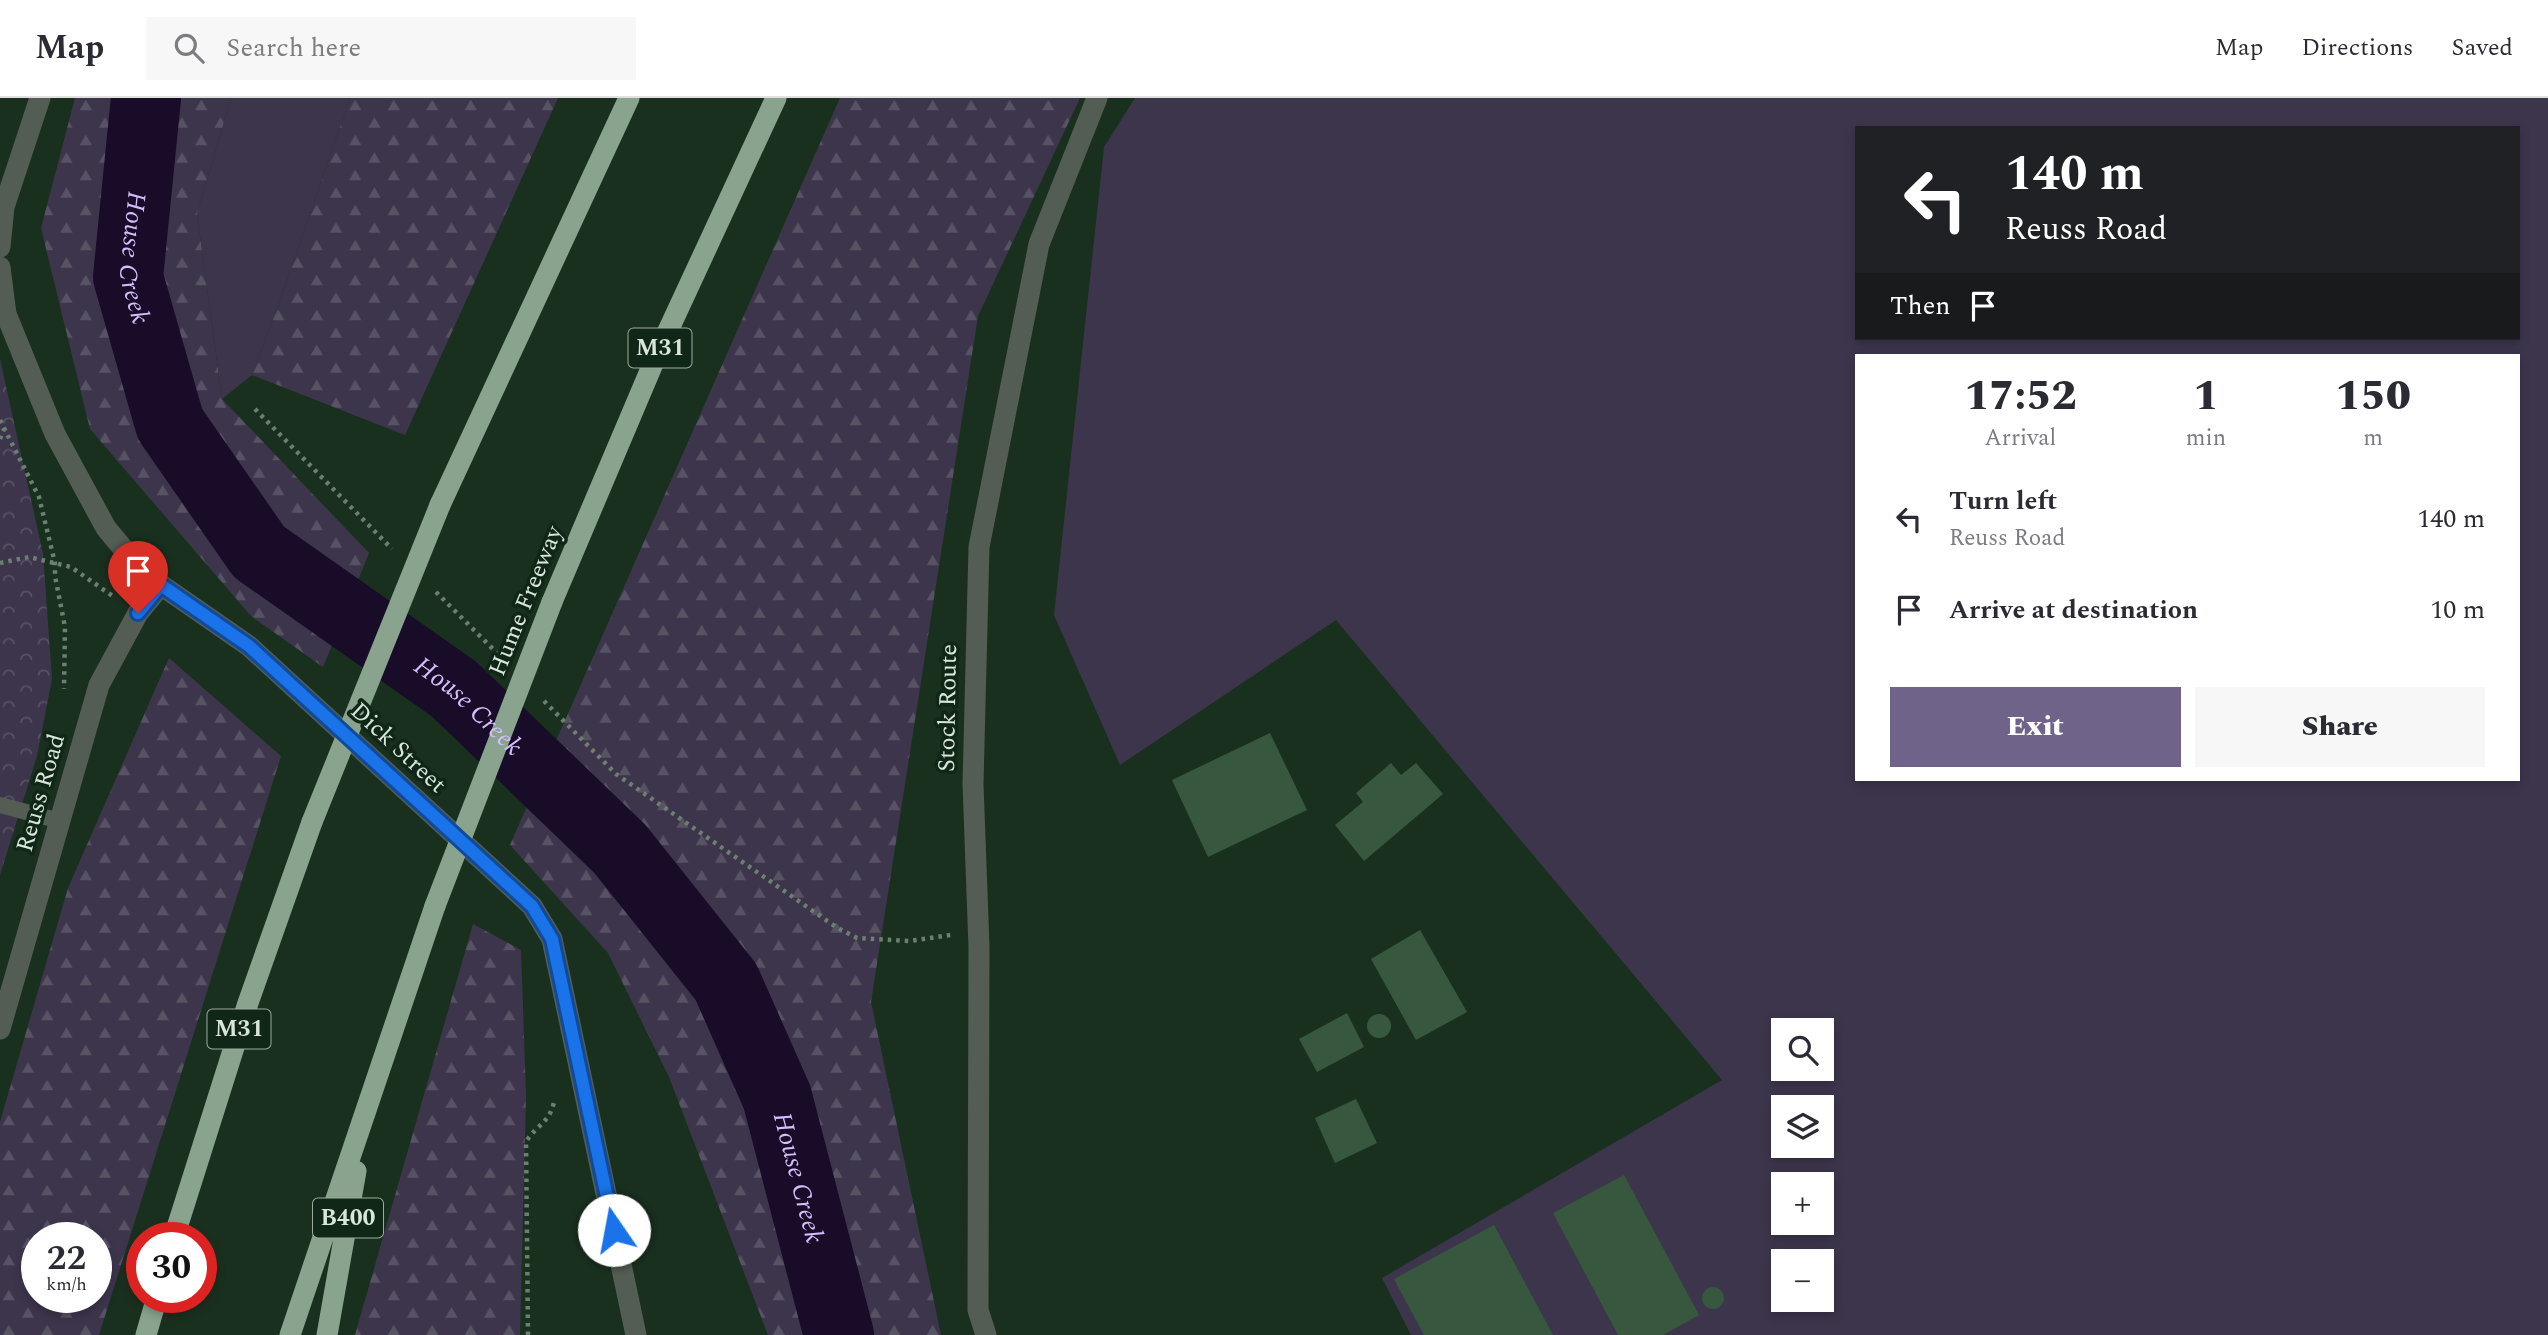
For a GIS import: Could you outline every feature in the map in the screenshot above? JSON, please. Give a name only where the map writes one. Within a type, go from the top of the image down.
[{"type":"highway","name":"M31","points":[[179,1222],[248,1003],[312,822],[440,505],[629,98]]},
{"type":"highway","name":"Hume Freeway","points":[[290,1335],[435,906],[552,602],[655,359],[776,98]]},
{"type":"highway","name":"B400","points":[[327,1335],[368,1100]]},
{"type":"highway","points":[[146,1335],[152,1313]]},
{"type":"street","points":[[0,247],[4,207],[40,98]]},
{"type":"street","name":"Stock Route","points":[[986,1335],[978,1310],[978,931],[972,784],[979,547],[1038,244],[1097,98]]},
{"type":"street","name":"Dick Street","points":[[0,267],[6,314],[55,434],[106,527],[131,558],[161,585],[249,646],[532,906],[545,926],[552,939],[636,1335]]},
{"type":"street","name":"Reuss Road","points":[[0,1029],[99,685],[138,613],[161,585]]},
{"type":"lane","points":[[0,805],[60,821]]},
{"type":"path","points":[[256,409],[402,558]]},
{"type":"path","points":[[0,420],[39,497],[55,563],[65,627],[63,700]]},
{"type":"path","points":[[0,439],[5,429]]},
{"type":"path","points":[[0,563],[29,557],[55,563]]},
{"type":"path","points":[[431,587],[500,656]]},
{"type":"path","points":[[539,695],[616,774],[836,928],[857,938],[909,940],[978,931]]},
{"type":"path","points":[[528,1335],[526,1142],[531,1133],[540,1128],[551,1115],[554,1099]]},
{"type":"green space","points":[[75,98],[231,98],[197,214],[222,399],[369,553],[323,667],[251,616],[90,429],[41,228]]},
{"type":"green space","points":[[231,98],[350,98],[252,375],[222,399],[197,214]]},
{"type":"green space","points":[[350,98],[558,98],[405,435],[252,375]]},
{"type":"green space","points":[[840,98],[1080,98],[978,316],[871,1002],[941,1335],[768,1335],[669,1077],[608,953],[510,845]]},
{"type":"green space","points":[[1135,98],[2548,98],[2548,1335],[1411,1335],[1382,1278],[1722,1080],[1336,620],[1120,765],[1054,615],[1104,147]]},
{"type":"green space","points":[[0,359],[43,554],[52,679],[37,756],[0,875]]},
{"type":"green space","points":[[169,658],[281,756],[135,1222],[126,1222],[126,1249],[112,1294],[112,1222],[21,1222],[21,1313],[106,1313],[99,1335],[0,1335],[0,1122],[68,888]]},
{"type":"green space","points":[[473,924],[521,950],[526,1096],[520,1335],[355,1335]]},
{"type":"building","points":[[1270,733],[1307,810],[1208,857],[1172,780]]},
{"type":"building","points":[[1391,763],[1401,775],[1416,763],[1443,794],[1364,861],[1335,825],[1363,802],[1356,793]]},
{"type":"building","points":[[1420,930],[1467,1012],[1416,1040],[1371,959]]},
{"type":"building","points":[[1347,1013],[1364,1047],[1317,1072],[1299,1039]]},
{"type":"building","points":[[1379,1014],[1388,1017],[1391,1026],[1388,1035],[1379,1038],[1370,1035],[1367,1026],[1370,1017]]},
{"type":"building","points":[[1356,1099],[1377,1143],[1335,1163],[1315,1118]]},
{"type":"building","points":[[1624,1175],[1699,1315],[1663,1335],[1618,1335],[1553,1213]]},
{"type":"building","points":[[1494,1225],[1553,1335],[1424,1335],[1394,1279]]},
{"type":"building","points":[[1713,1287],[1723,1294],[1724,1298],[1717,1308],[1713,1309],[1703,1302],[1702,1298],[1709,1288]]},
{"type":"waterway","name":"House Creek","points":[[146,98],[128,277],[170,424],[259,552],[454,689],[620,849],[726,982],[777,1097],[839,1335]]},
{"type":"route","points":[[138,613],[161,585],[249,646],[532,906],[552,939],[614,1230]]}]
